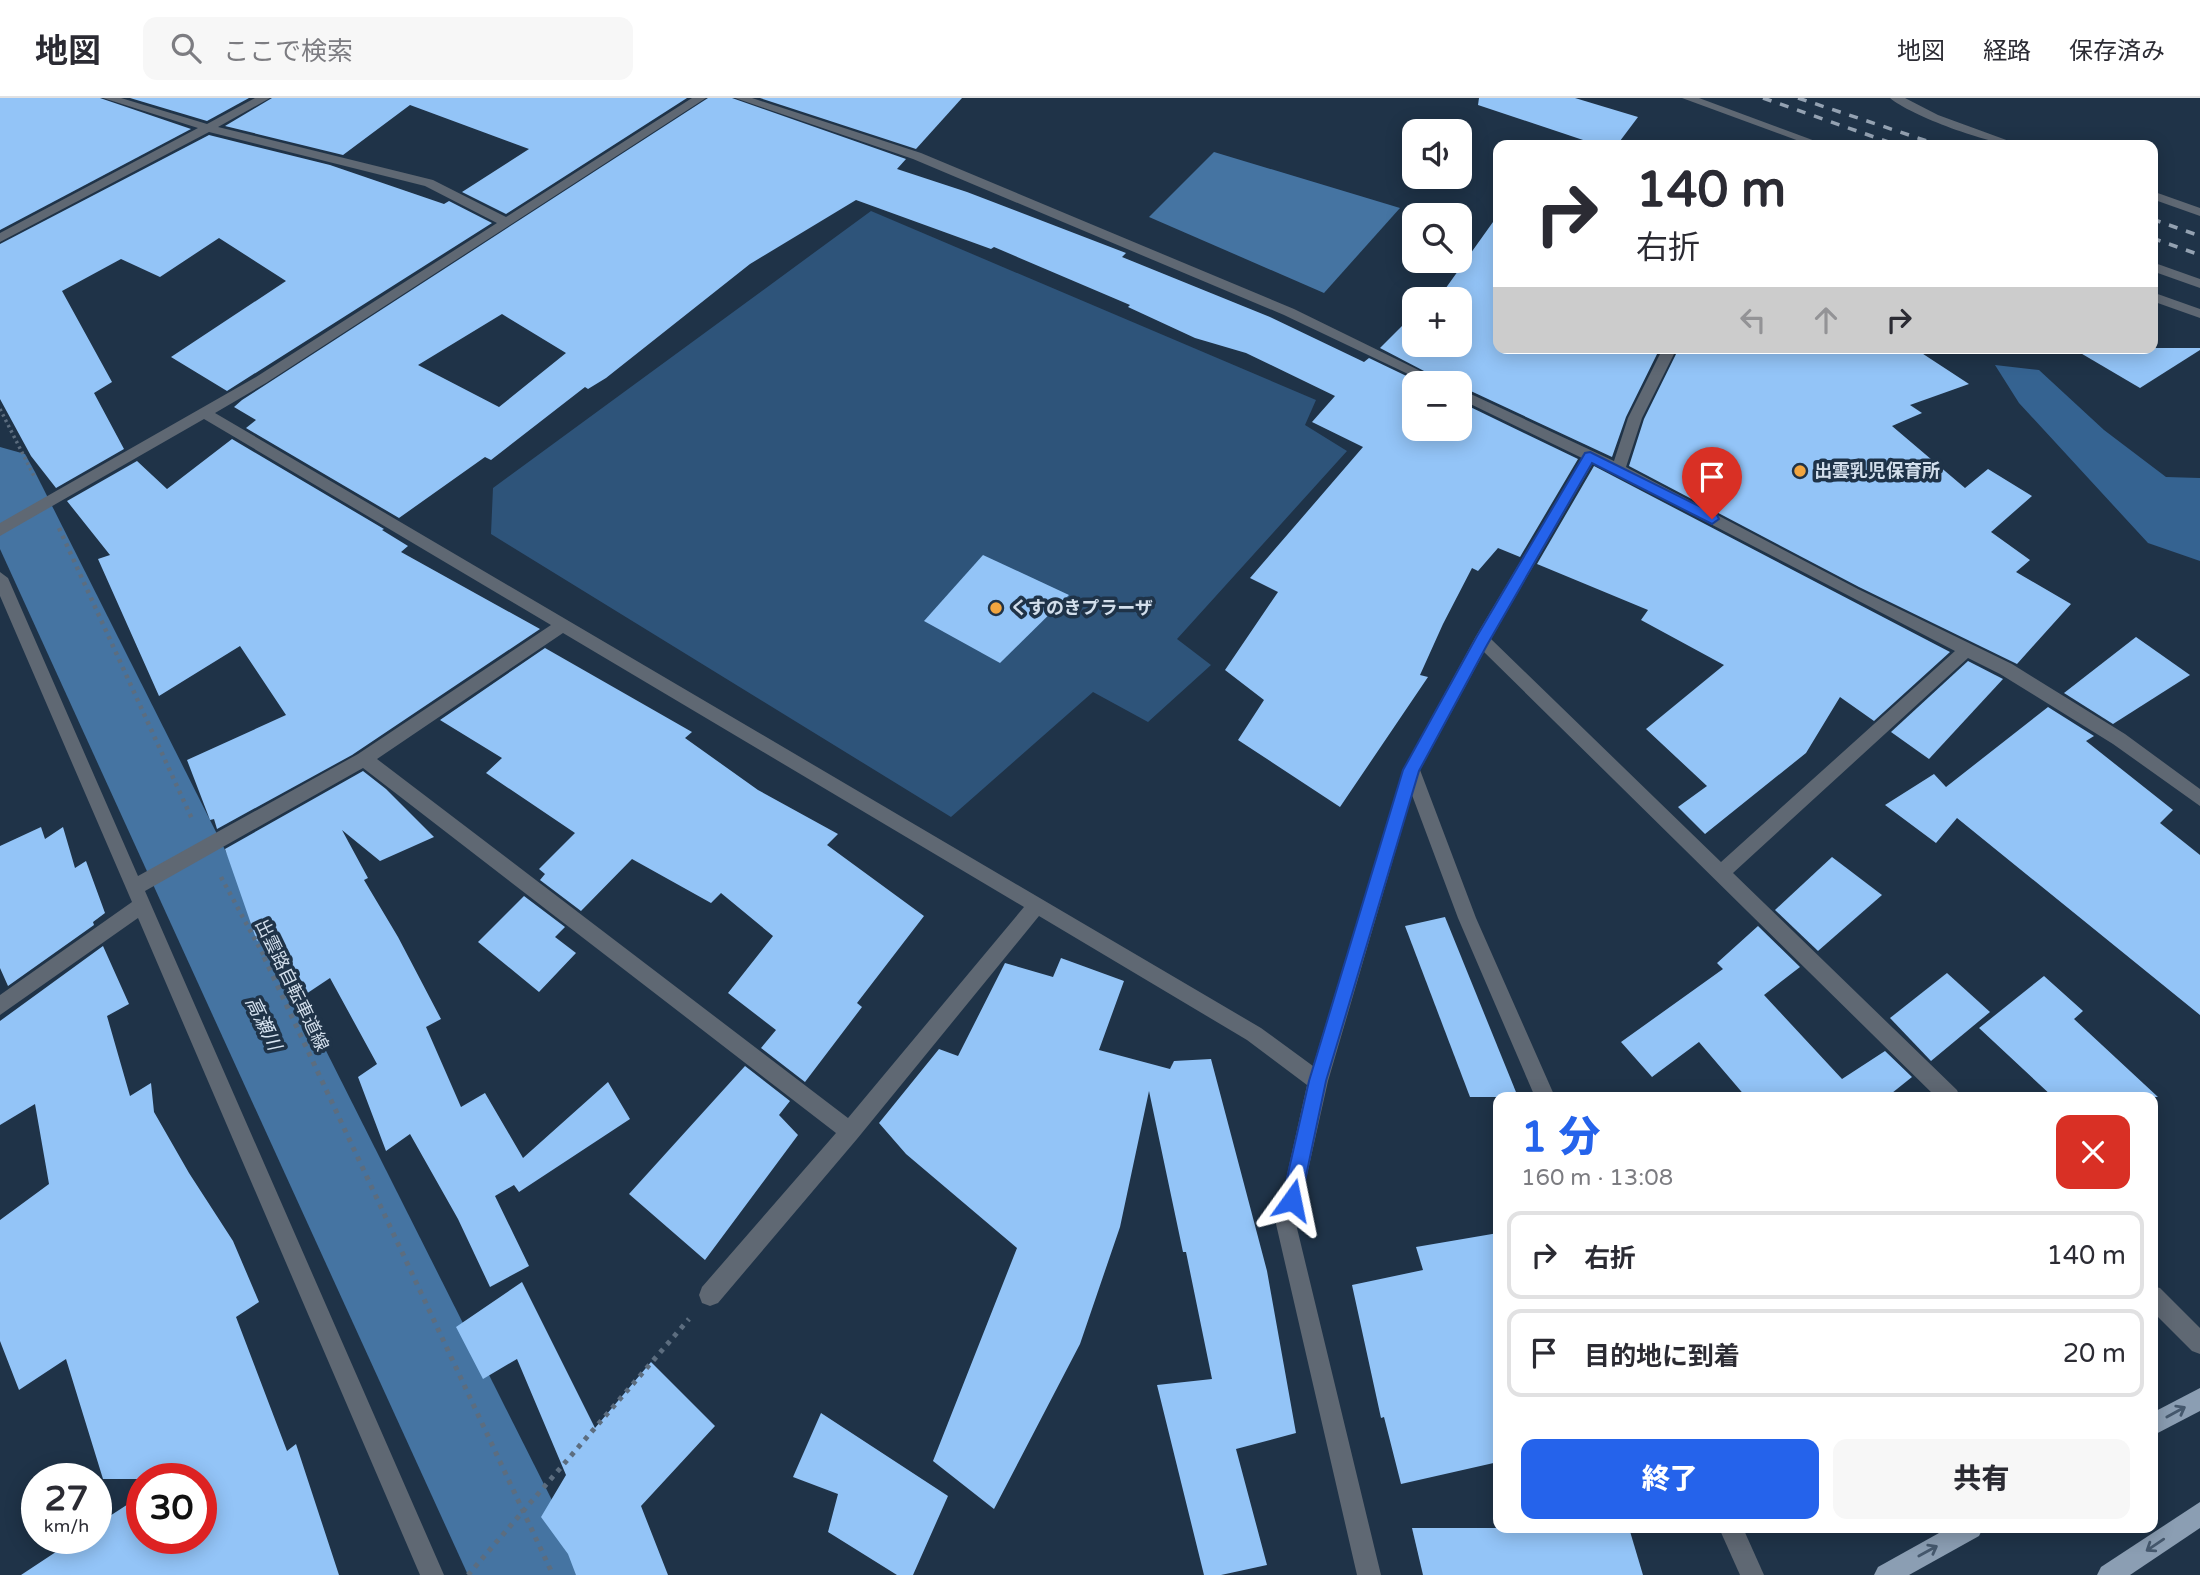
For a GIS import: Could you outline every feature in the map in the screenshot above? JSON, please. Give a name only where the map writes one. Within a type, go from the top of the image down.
[{"type":"main road","points":[[2158,1423],[2200,1399]]},
{"type":"main road","points":[[2109,1575],[2200,1514]]},
{"type":"main road","points":[[1886,1575],[1961,1533]]},
{"type":"street","points":[[109,98],[209,128],[429,183],[505,222]]},
{"type":"street","points":[[0,238],[264,98]]},
{"type":"street","points":[[0,530],[205,413],[700,98]]},
{"type":"street","points":[[741,98],[930,162],[1289,312],[1413,371]]},
{"type":"street","points":[[1688,98],[1806,140]]},
{"type":"street","points":[[1896,98],[1934,117],[2000,140]]},
{"type":"street","points":[[2158,197],[2200,212]]},
{"type":"street","points":[[2158,268],[2200,284]]},
{"type":"street","points":[[2158,298],[2200,314]]},
{"type":"street","points":[[1618,469],[1635,418],[1667,354]]},
{"type":"street","points":[[1472,400],[1618,469],[2006,669],[2119,739],[2200,799]]},
{"type":"street","points":[[205,413],[1254,1034],[1318,1081]]},
{"type":"street","points":[[1368,1575],[1286,1224],[1318,1081],[1411,770],[1482,640],[1590,456]]},
{"type":"street","points":[[0,578],[432,1575]]},
{"type":"street","points":[[0,1006],[137,897],[205,848],[363,759],[563,625]]},
{"type":"street","points":[[1482,640],[1945,1092]]},
{"type":"street","points":[[1721,872],[1966,650]]},
{"type":"street","points":[[363,759],[850,1132]]},
{"type":"street","points":[[1411,770],[1467,918],[1543,1092]]},
{"type":"street","points":[[710,1295],[850,1132],[1037,905]]},
{"type":"street","points":[[2158,1302],[2200,1343]]},
{"type":"street","points":[[1733,1533],[1752,1575]]},
{"type":"path","name":"出雲路自転車道線","points":[[0,409],[48,503],[205,848],[275,977],[553,1575]]},
{"type":"path","points":[[468,1575],[710,1295]]},
{"type":"shaded area","points":[[1214,152],[1400,208],[1324,293],[1149,217]]},
{"type":"shaded area","points":[[871,211],[1316,400],[1305,425],[1347,451],[1177,639],[1211,665],[1148,722],[1093,692],[951,817],[491,534],[493,488]]},
{"type":"shaded area","points":[[1995,365],[2039,370],[2104,430],[2166,477],[2200,478],[2200,561],[2148,543],[2019,403]]},
{"type":"building","points":[[0,98],[100,98],[191,129],[0,230]]},
{"type":"building","points":[[130,98],[249,98],[207,121]]},
{"type":"building","points":[[272,98],[687,98],[506,214],[462,192],[529,149],[410,105],[343,155],[225,126]]},
{"type":"building","points":[[708,98],[732,98],[906,159],[897,169],[967,192],[1126,253],[1122,257],[1270,317],[1364,362],[1369,358],[1402,374],[1402,441],[1472,441],[1472,408],[1578,459],[1520,557],[1498,548],[1478,571],[1472,568],[1420,675],[1428,677],[1340,807],[1238,740],[1264,700],[1225,670],[1278,592],[1250,578],[1363,447],[1312,422],[1335,396],[1246,353],[1195,338],[1128,307],[1130,305],[994,247],[991,249],[856,200],[750,264],[606,378],[588,389],[585,387],[491,460],[485,457],[399,518],[246,428],[256,420],[234,407]],"holes":[[[502,314],[566,353],[499,407],[418,365]]]},
{"type":"building","points":[[760,98],[962,98],[916,149]]},
{"type":"building","points":[[1479,98],[1575,98],[1638,117],[1621,140],[1583,140],[1478,105]]},
{"type":"building","points":[[209,135],[330,165],[444,204],[449,201],[492,223],[227,391],[171,357],[286,281],[219,238],[160,277],[121,259],[62,291],[112,382],[94,393],[124,449],[56,488],[31,456],[0,399],[0,244]]},
{"type":"building","points":[[1493,222],[1493,354],[1657,354],[1626,417],[1612,457],[1472,392],[1472,371],[1424,371],[1380,348],[1402,326],[1402,357],[1472,357],[1472,287],[1447,287],[1457,273],[1472,273],[1472,251]]},
{"type":"building","points":[[2158,348],[2200,348],[2200,350],[2140,388],[2082,354],[2158,354]]},
{"type":"building","points":[[1676,354],[1923,354],[1969,384],[1910,405],[1922,413],[1892,426],[1965,488],[1988,469],[2032,496],[1991,532],[2030,560],[2016,572],[2071,604],[2017,664],[1859,587],[1629,466],[1644,419]]},
{"type":"building","points":[[232,439],[384,529],[382,530],[408,546],[401,552],[540,629],[352,755],[217,829],[214,819],[210,820],[187,760],[286,715],[240,646],[159,696],[98,559],[110,555],[67,501],[137,461],[167,489]]},
{"type":"building","points":[[1594,466],[1950,652],[1874,721],[1840,697],[1806,753],[1705,834],[1678,807],[1707,786],[1646,729],[1724,665],[1641,620],[1648,610],[1537,564]]},
{"type":"building","name":"くすのきプラーザ","points":[[983,555],[1069,595],[1000,663],[924,621]]},
{"type":"building","points":[[2136,637],[2190,675],[2113,724],[2064,693]]},
{"type":"building","points":[[545,648],[692,732],[685,738],[758,790],[838,834],[827,845],[924,916],[857,1003],[862,1007],[805,1082],[761,1048],[776,1030],[728,993],[773,936],[721,893],[711,903],[632,859],[581,911],[540,880],[545,874],[539,869],[575,833],[486,773],[502,758],[440,720]]},
{"type":"building","points":[[1968,661],[2003,679],[1929,759],[1891,732]]},
{"type":"building","points":[[2048,707],[2094,736],[2086,741],[2173,810],[2160,823],[2200,855],[2200,1015],[1957,818],[1936,843],[1885,805],[1934,774],[1946,787]]},
{"type":"building","points":[[363,771],[386,789],[434,837],[380,861],[342,830],[368,878],[364,880],[398,937],[441,1019],[426,1027],[461,1107],[485,1093],[523,1158],[608,1082],[630,1119],[519,1192],[514,1185],[495,1196],[529,1266],[490,1287],[458,1219],[410,1134],[386,1151],[358,1077],[377,1064],[330,978],[303,996],[267,935],[257,941],[225,849]]},
{"type":"building","points":[[41,827],[45,839],[63,827],[75,868],[86,861],[105,913],[93,922],[94,925],[8,986],[0,968],[0,846]]},
{"type":"building","points":[[1832,857],[1882,895],[1818,951],[1775,910]]},
{"type":"building","points":[[524,896],[565,927],[555,937],[576,953],[539,992],[478,942]]},
{"type":"building","points":[[1445,917],[1516,1092],[1493,1092],[1493,1097],[1470,1097],[1405,926]]},
{"type":"building","points":[[1758,926],[1800,967],[1764,995],[1842,1079],[1885,1051],[1912,1077],[1893,1092],[1742,1092],[1699,1042],[1652,1077],[1621,1042],[1723,969],[1717,963]]},
{"type":"building","points":[[103,946],[129,1004],[107,1016],[130,1096],[151,1083],[154,1112],[233,1241],[259,1302],[236,1317],[287,1451],[296,1444],[339,1575],[21,1575],[53,1554],[112,1554],[112,1515],[126,1505],[126,1554],[217,1554],[217,1463],[126,1463],[126,1479],[112,1479],[112,1463],[98,1463],[66,1359],[19,1390],[0,1341],[0,1220],[49,1184],[35,1104],[0,1125],[0,1021]]},
{"type":"building","points":[[1061,958],[1124,981],[1099,1050],[1170,1069],[1174,1061],[1211,1059],[1267,1271],[1296,1433],[1236,1449],[1267,1565],[1221,1575],[1204,1575],[1157,1385],[1212,1379],[1149,1091],[1120,1227],[1080,1344],[994,1509],[933,1461],[1017,1248],[906,1154],[879,1123],[939,1049],[958,1056],[1005,963],[1053,977]]},
{"type":"building","points":[[1947,973],[1990,1012],[1931,1061],[1890,1018]]},
{"type":"building","points":[[2044,976],[2083,1011],[2074,1019],[2153,1092],[2048,1092],[1979,1028]]},
{"type":"building","points":[[745,1066],[790,1101],[779,1115],[798,1135],[705,1260],[629,1194]]},
{"type":"building","points":[[1493,1234],[1493,1463],[1401,1484],[1384,1417],[1381,1418],[1352,1285],[1423,1270],[1416,1247]]},
{"type":"building","points":[[522,1282],[595,1428],[651,1362],[715,1426],[641,1506],[668,1575],[576,1575],[568,1554],[541,1517],[566,1475],[517,1359],[483,1379],[456,1327]]},
{"type":"building","points":[[821,1413],[948,1496],[913,1575],[897,1575],[828,1532],[838,1494],[793,1477]]},
{"type":"building","points":[[1412,1528],[1493,1528],[1493,1533],[1630,1533],[1643,1575],[1423,1575]]},
{"type":"waterway","name":"高瀬川","points":[[0,472],[528,1575]]},
{"type":"railway","points":[[1763,98],[1883,140]]},
{"type":"railway","points":[[1798,98],[1924,140]]},
{"type":"railway","points":[[2158,221],[2200,236]]},
{"type":"railway","points":[[2158,240],[2200,255]]},
{"type":"place","name":"出雲乳児保育所","points":[[1800,471]]},
{"type":"place","name":"くすのきプラーザ","points":[[996,608]]},
{"type":"route","points":[[1292,1200],[1318,1081],[1411,770],[1482,640],[1590,456],[1712,519]]}]
